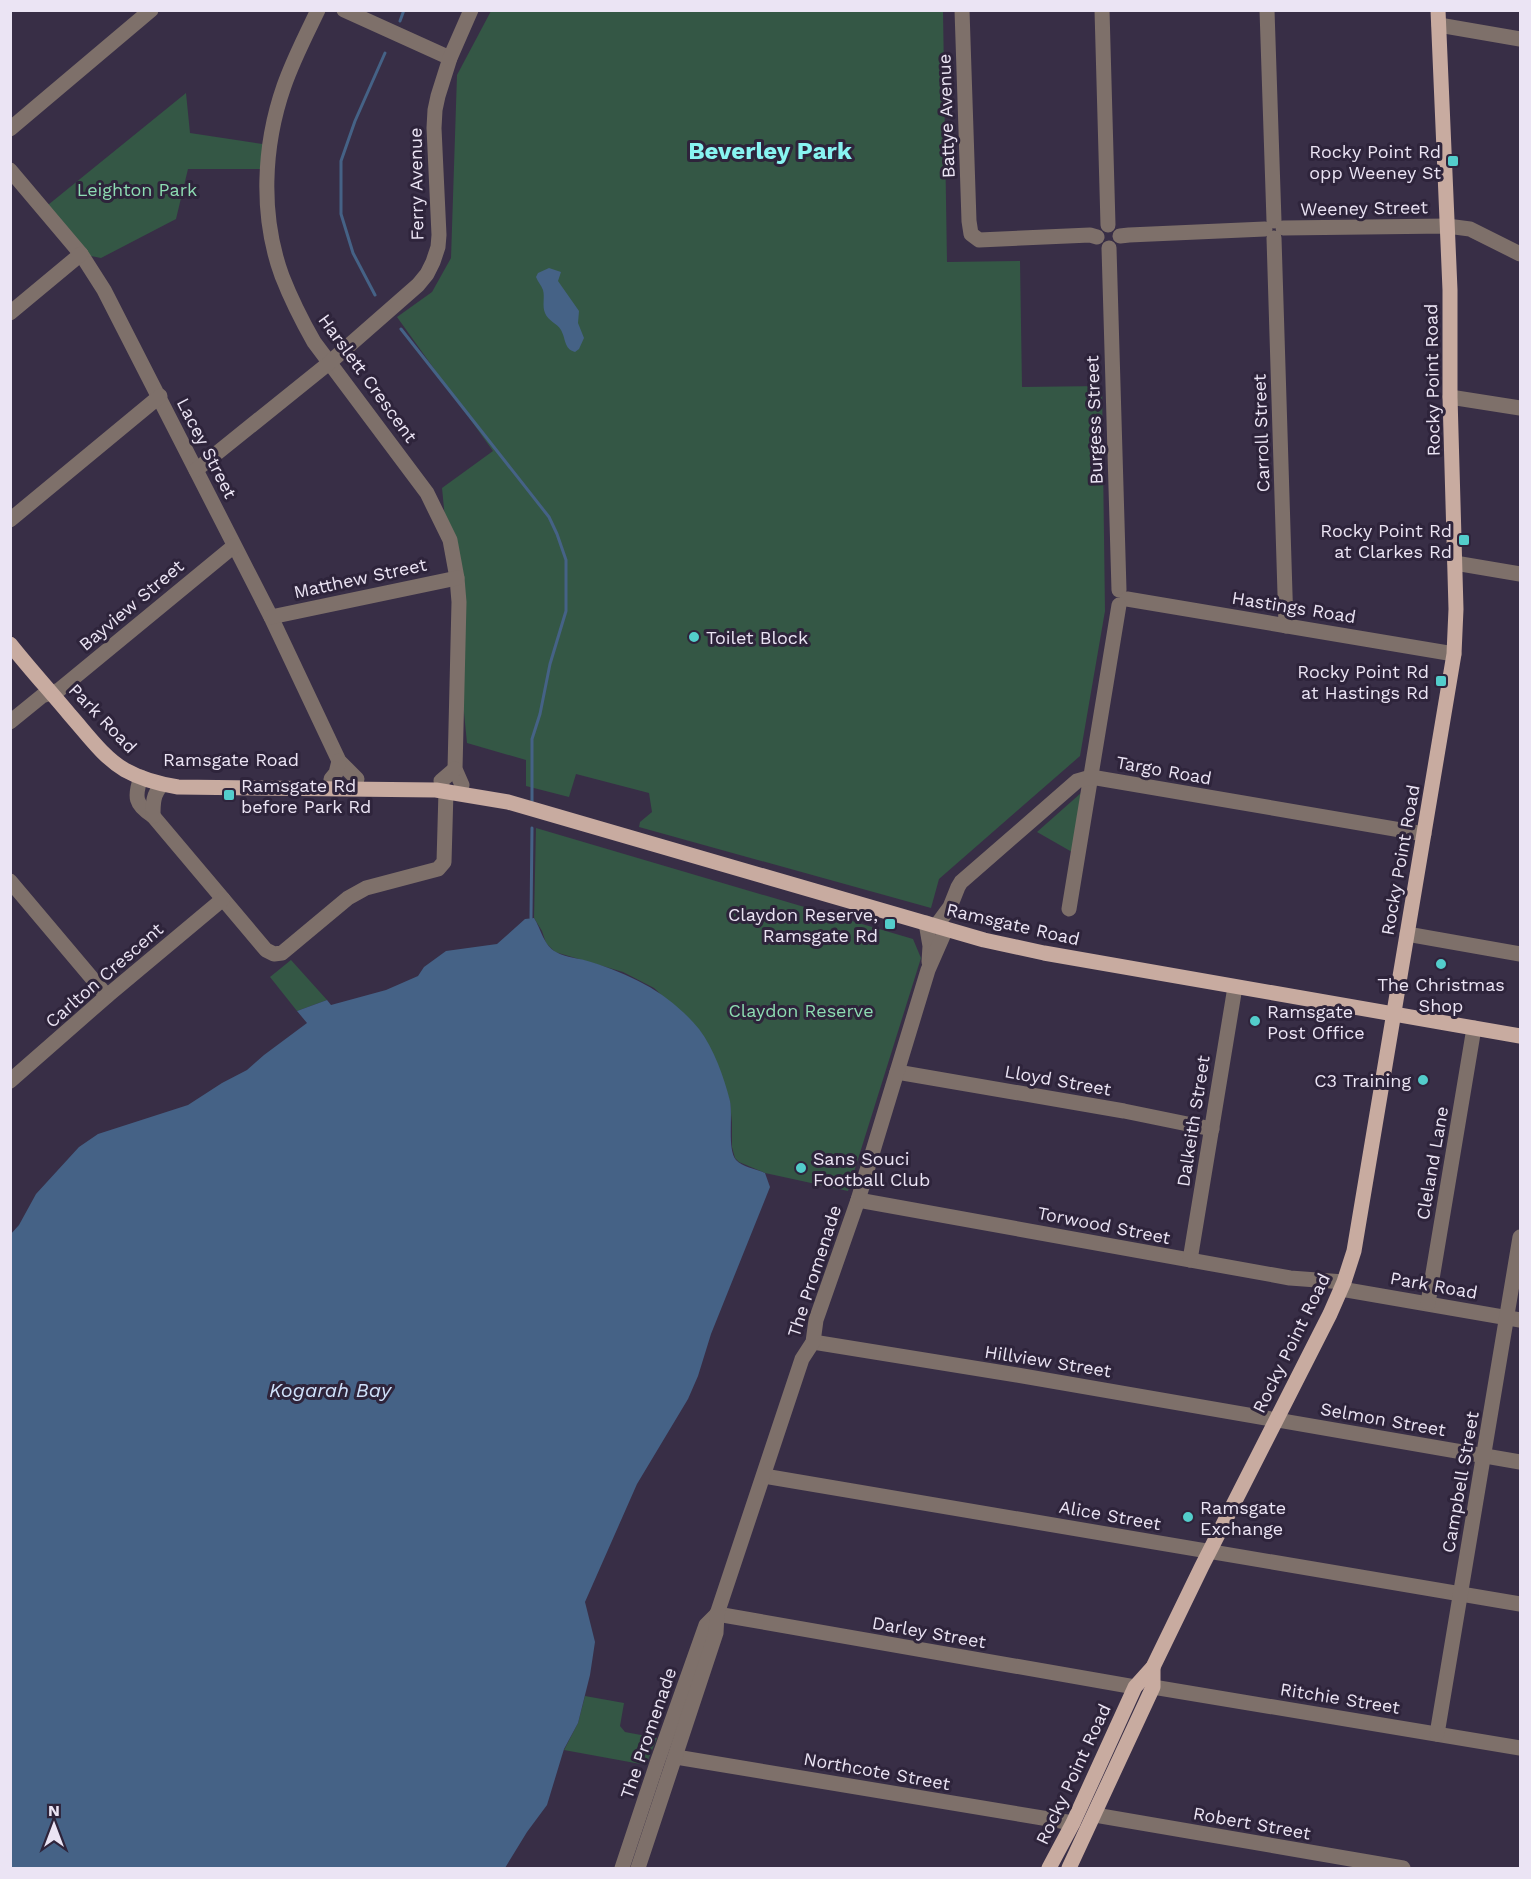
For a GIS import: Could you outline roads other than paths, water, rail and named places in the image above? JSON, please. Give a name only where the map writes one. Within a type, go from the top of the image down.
[{"type":"main road","name":"Rocky Point Road","points":[[1049,1869],[1135,1687],[1153,1667],[1343,1286],[1354,1251],[1455,654],[1450,290],[1438,18]]},
{"type":"main road","name":"Park Road","points":[[10,644],[111,760],[141,777]]},
{"type":"main road","name":"Ramsgate Road","points":[[141,777],[357,779],[444,786],[538,810],[940,927],[1044,953],[1521,1036]]},
{"type":"main road","name":"Ramsgate Road","points":[[141,777],[178,787],[418,789],[462,784],[515,804]]},
{"type":"main road","name":"Rocky Point Road","points":[[1069,1869],[1153,1687],[1153,1667]]},
{"type":"street","points":[[10,129],[151,10]]},
{"type":"street","name":"Harslett Crescent","points":[[318,10],[283,89],[269,145],[267,186],[271,229],[282,276],[314,342],[427,493],[450,540],[459,602],[455,769],[462,784]]},
{"type":"street","points":[[344,10],[450,58]]},
{"type":"street","name":"Ferry Avenue","points":[[196,470],[329,363],[418,285],[427,274],[434,262],[439,234],[435,110],[450,58],[471,10]]},
{"type":"street","name":"Battye Avenue","points":[[962,10],[971,234],[979,240],[1090,235],[1097,237]]},
{"type":"street","points":[[1102,10],[1108,225]]},
{"type":"street","name":"Carroll Street","points":[[1267,10],[1286,626]]},
{"type":"street","points":[[1438,18],[1521,39]]},
{"type":"street","name":"Lacey Street","points":[[10,171],[81,254],[104,290],[271,617],[339,761],[357,779]]},
{"type":"street","points":[[1108,225],[1118,229],[1120,236],[1118,243],[1109,248],[1102,246],[1097,237],[1099,230],[1108,225]]},
{"type":"street","name":"Weeney Street","points":[[1120,236],[1274,229],[1447,225],[1470,229],[1521,254]]},
{"type":"street","name":"Burgess Street","points":[[1069,909],[1121,598],[1109,248]]},
{"type":"street","points":[[10,313],[81,254]]},
{"type":"street","points":[[10,520],[160,396]]},
{"type":"street","points":[[1450,397],[1521,408]]},
{"type":"street","name":"Bayview Street","points":[[10,722],[39,698],[59,690],[234,546]]},
{"type":"street","points":[[1455,563],[1521,574]]},
{"type":"street","name":"Matthew Street","points":[[271,617],[457,578]]},
{"type":"street","name":"Hastings Road","points":[[1121,598],[1455,654]]},
{"type":"street","points":[[331,779],[336,773],[339,761]]},
{"type":"street","points":[[444,786],[455,769]]},
{"type":"street","name":"Park Road","points":[[141,777],[136,795],[142,809],[153,816],[266,950],[274,954],[282,953],[348,898],[366,888],[438,869],[444,862],[444,786]]},
{"type":"street","name":"Targo Road","points":[[940,927],[950,918],[950,908],[962,882],[1077,781],[1091,777],[1424,834]]},
{"type":"street","points":[[153,816],[153,801],[162,784]]},
{"type":"street","points":[[10,881],[107,996]]},
{"type":"street","name":"Carlton Crescent","points":[[10,1081],[223,899]]},
{"type":"street","name":"The Promenade","points":[[638,1869],[716,1634],[717,1614],[802,1359],[813,1342],[816,1320],[858,1200],[940,927]]},
{"type":"street","points":[[1407,934],[1521,954]]},
{"type":"street","name":"Dalkeith Street","points":[[1190,1260],[1235,987]]},
{"type":"street","name":"Cleland Lane","points":[[1428,1303],[1474,1028]]},
{"type":"street","name":"Lloyd Street","points":[[897,1072],[1124,1111],[1212,1129]]},
{"type":"street","name":"Torwood Street","points":[[858,1200],[1343,1286]]},
{"type":"street","name":"Campbell Street","points":[[1437,1734],[1484,1456],[1514,1318],[1521,1237]]},
{"type":"street","name":"Park Road","points":[[1343,1286],[1514,1318]]},
{"type":"street","name":"Hillview Street","points":[[813,1342],[1275,1420]]},
{"type":"street","name":"Selmon Street","points":[[1275,1420],[1521,1462]]},
{"type":"street","name":"Alice Street","points":[[764,1476],[1521,1604]]},
{"type":"street","name":"The Promenade","points":[[622,1869],[706,1625],[717,1614]]},
{"type":"street","name":"Darley Street","points":[[717,1614],[1135,1687]]},
{"type":"street","name":"Ritchie Street","points":[[1153,1687],[1521,1748]]},
{"type":"street","name":"Northcote Street","points":[[676,1757],[1072,1823]]},
{"type":"street","name":"Robert Street","points":[[1095,1815],[1403,1869]]},
{"type":"water","points":[[549,268],[561,272],[558,281],[579,311],[578,323],[584,338],[575,352],[569,349],[561,330],[546,316],[544,310],[543,290],[536,277],[538,273]]},
{"type":"water","name":"Kogarah Bay","points":[[534,918],[546,942],[556,952],[607,967],[636,980],[676,1005],[688,1016],[704,1037],[722,1073],[731,1107],[733,1155],[742,1164],[765,1173],[770,1187],[711,1334],[688,1399],[637,1484],[585,1602],[595,1642],[590,1675],[578,1723],[564,1749],[547,1805],[505,1868],[11,1868],[10,1235],[19,1225],[36,1194],[79,1147],[98,1134],[188,1105],[247,1070],[307,1023],[297,1011],[327,1000],[331,1005],[386,990],[418,976],[424,967],[446,951],[497,944],[525,919]]},
{"type":"waterway","points":[[400,21],[404,10]]},
{"type":"waterway","points":[[375,295],[353,253],[341,214],[341,161],[355,121],[385,53]]},
{"type":"waterway","points":[[401,329],[549,517],[566,560],[566,611],[550,664],[540,714],[532,739],[532,802]]},
{"type":"waterway","points":[[531,918],[532,828]]},
{"type":"place","name":"Rocky Point Rd opp Weeney St","points":[[1453,161]]},
{"type":"place","name":"Rocky Point Rd at Clarkes Rd","points":[[1464,540]]},
{"type":"place","name":"Toilet Block","points":[[694,637]]},
{"type":"place","name":"Rocky Point Rd at Hastings Rd","points":[[1441,681]]},
{"type":"place","name":"Ramsgate Rd before Park Rd","points":[[229,795]]},
{"type":"place","name":"Claydon Reserve, Ramsgate Rd","points":[[890,924]]},
{"type":"place","name":"The Christmas Shop","points":[[1441,964]]},
{"type":"place","name":"Ramsgate Post Office","points":[[1255,1021]]},
{"type":"place","name":"C3 Training","points":[[1423,1080]]},
{"type":"place","name":"Sans Souci Football Club","points":[[801,1168]]},
{"type":"place","name":"Ramsgate Exchange","points":[[1188,1517]]},
{"type":"district","name":"Beverley Park","points":[[770,151]]},
{"type":"park label","name":"Leighton Park","points":[[137,189]]},
{"type":"park label","name":"Claydon Reserve","points":[[801,1010]]}]
